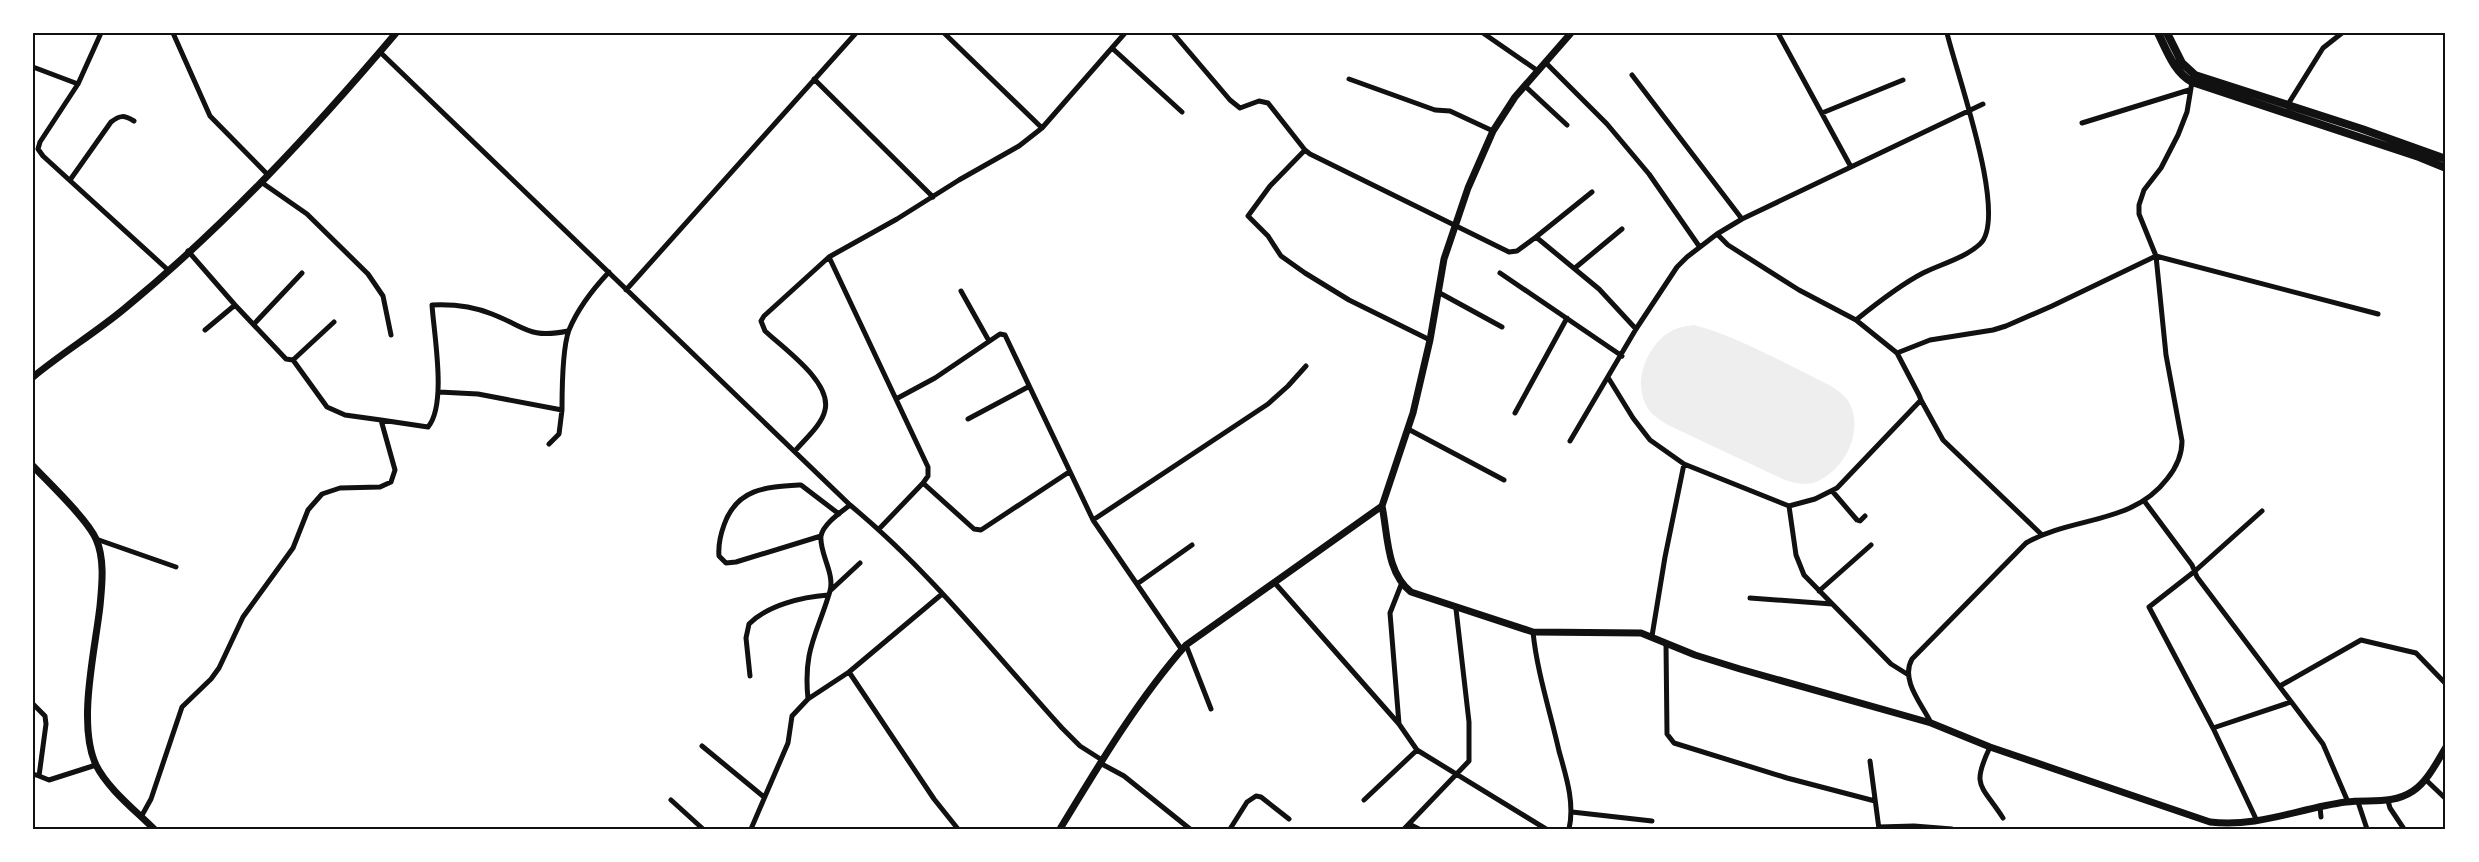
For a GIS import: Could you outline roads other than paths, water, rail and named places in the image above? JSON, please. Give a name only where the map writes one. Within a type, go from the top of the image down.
[{"type":"main road","points":[[2158,33],[2179,65],[2195,75],[2287,106],[2446,168]]},
{"type":"main road","points":[[2167,33],[2184,77],[2190,86],[2311,117],[2446,159]]},
{"type":"street","points":[[101,33],[78,84],[38,146],[39,152],[168,270]]},
{"type":"street","points":[[173,33],[210,116],[268,175]]},
{"type":"street","points":[[33,377],[124,310],[189,251],[268,175],[396,33]]},
{"type":"street","points":[[626,290],[856,33]]},
{"type":"street","points":[[944,33],[952,35],[1042,128]]},
{"type":"street","points":[[795,451],[821,419],[825,411],[826,400],[821,384],[765,331],[761,321],[764,316],[829,256],[897,219],[1019,146],[1042,128],[1125,33]]},
{"type":"street","points":[[1173,33],[1230,100],[1240,108],[1259,101],[1268,103],[1305,150],[1509,252],[1517,251],[1592,192]]},
{"type":"street","points":[[1483,33],[1538,70]]},
{"type":"street","points":[[1571,33],[1525,86],[1493,131],[1468,188],[1444,259],[1430,340],[1408,429],[1382,506],[1394,573],[1401,585],[1411,592],[1456,609],[1533,632],[1641,633],[1652,636],[1740,669],[1931,723],[1990,747],[2208,826],[2257,821],[2348,802],[2388,801],[2415,790],[2446,747]]},
{"type":"street","points":[[1778,33],[1851,167]]},
{"type":"street","points":[[1856,320],[1922,273],[1973,250],[1988,234],[1988,202],[1982,156],[1947,33]]},
{"type":"street","points":[[2287,106],[2323,48],[2342,33]]},
{"type":"street","points":[[1112,48],[1182,112]]},
{"type":"street","points":[[380,52],[850,505],[879,529],[942,594],[1080,746],[1124,776],[1190,829]]},
{"type":"street","points":[[1545,62],[1607,124],[1649,174],[1699,246]]},
{"type":"street","points":[[33,67],[78,84]]},
{"type":"street","points":[[1632,75],[1742,219]]},
{"type":"street","points":[[814,79],[933,197]]},
{"type":"street","points":[[1349,79],[1435,110],[1450,111],[1493,131]]},
{"type":"street","points":[[1822,113],[1903,80]]},
{"type":"street","points":[[1525,86],[1567,125]]},
{"type":"street","points":[[1907,674],[1912,659],[2026,543],[2041,534],[2133,508],[2145,502],[2156,494],[2173,472],[2182,454],[2182,441],[2166,355],[2156,256],[2139,214],[2139,205],[2144,190],[2161,168],[2178,135],[2187,112],[2190,86],[2082,123]]},
{"type":"street","points":[[1570,441],[1636,329],[1677,267],[1699,246],[1742,219],[1983,104]]},
{"type":"street","points":[[70,180],[111,122],[120,116],[126,116],[134,121]]},
{"type":"street","points":[[1305,150],[1270,186],[1248,216],[1268,236],[1281,256],[1305,273],[1349,300],[1430,340]]},
{"type":"street","points":[[261,182],[307,214],[368,274],[383,296],[391,335]]},
{"type":"street","points":[[1575,268],[1622,229]]},
{"type":"street","points":[[1717,234],[1728,245],[1790,285],[1856,320],[1897,353],[1943,440],[2041,534]]},
{"type":"street","points":[[1536,237],[1575,268],[1636,329]]},
{"type":"street","points":[[189,251],[235,305],[286,359],[293,360],[315,387],[327,407],[345,415],[428,427],[432,422],[439,392],[432,305],[455,304],[484,311],[522,330],[540,334],[568,331]]},
{"type":"street","points":[[829,256],[926,460],[928,476],[879,529]]},
{"type":"street","points":[[1897,353],[1930,340],[2006,326],[2156,256],[2378,314]]},
{"type":"street","points":[[549,444],[561,428],[568,331],[590,293],[609,272]]},
{"type":"street","points":[[254,324],[302,273]]},
{"type":"street","points":[[1500,273],[1622,356]]},
{"type":"street","points":[[961,291],[989,341]]},
{"type":"street","points":[[1438,292],[1502,327]]},
{"type":"street","points":[[205,330],[235,305]]},
{"type":"street","points":[[1515,413],[1567,318]]},
{"type":"street","points":[[293,360],[333,322]]},
{"type":"street","points":[[896,399],[935,378],[1000,334],[1005,335],[1093,520],[1184,648],[1211,709]]},
{"type":"street","points":[[1093,520],[1268,404],[1306,366]]},
{"type":"street","points":[[1609,378],[1633,418],[1650,440],[1684,464],[1789,506],[1833,492],[1921,400]]},
{"type":"street","points":[[968,419],[1028,387]]},
{"type":"street","points":[[439,392],[478,394],[562,410]]},
{"type":"street","points":[[141,817],[151,799],[182,707],[219,668],[243,617],[293,548],[308,510],[322,494],[340,488],[380,487],[391,482],[395,470],[381,420]]},
{"type":"street","points":[[1408,429],[1504,480]]},
{"type":"street","points":[[1652,636],[1684,464]]},
{"type":"street","points":[[33,466],[96,539],[102,567],[102,590],[87,710],[87,734],[96,765],[108,782],[154,829]]},
{"type":"street","points":[[923,483],[974,529],[981,530],[1069,472]]},
{"type":"street","points":[[821,536],[726,563],[719,556],[718,544],[728,513],[743,495],[777,487],[801,485],[839,514]]},
{"type":"street","points":[[1833,492],[1857,520],[1860,521],[1865,516]]},
{"type":"street","points":[[2145,502],[2266,670],[2323,744],[2348,802]]},
{"type":"street","points":[[829,592],[821,536],[826,527],[850,505]]},
{"type":"street","points":[[1060,829],[1101,762],[1169,664],[1184,648],[1382,506]]},
{"type":"street","points":[[1789,506],[1799,566],[1819,591],[1891,664],[1907,674],[1931,723]]},
{"type":"street","points":[[2257,821],[2213,728],[2149,607],[2195,572],[2262,511]]},
{"type":"street","points":[[96,539],[176,567]]},
{"type":"street","points":[[1137,584],[1192,545]]},
{"type":"street","points":[[1819,591],[1871,545]]},
{"type":"street","points":[[808,699],[807,663],[815,628],[829,592],[860,563]]},
{"type":"street","points":[[1274,582],[1399,724],[1417,750],[1546,829]]},
{"type":"street","points":[[1399,724],[1390,613],[1401,585]]},
{"type":"street","points":[[750,676],[746,638],[749,624],[769,610],[829,592]]},
{"type":"street","points":[[751,829],[788,743],[792,716],[808,699],[849,672],[942,594]]},
{"type":"street","points":[[1750,598],[1832,604]]},
{"type":"street","points":[[1404,829],[1469,760],[1469,722],[1456,609]]},
{"type":"street","points":[[1533,632],[1535,655],[1566,777],[1572,812],[1569,829]]},
{"type":"street","points":[[2280,686],[2361,640],[2416,653],[2446,684]]},
{"type":"street","points":[[1666,643],[1667,734],[1674,743],[1787,778],[1875,801]]},
{"type":"street","points":[[849,672],[934,799],[958,829]]},
{"type":"street","points":[[2213,728],[2292,702]]},
{"type":"street","points":[[33,704],[45,716],[46,724],[36,775],[49,780],[96,765]]},
{"type":"street","points":[[702,746],[764,797]]},
{"type":"street","points":[[1990,747],[1979,770],[1979,778],[1982,788],[2003,818]]},
{"type":"street","points":[[1364,800],[1417,750]]},
{"type":"street","points":[[1870,761],[1879,828],[1914,826],[1952,829]]},
{"type":"street","points":[[2425,779],[2446,799]]},
{"type":"street","points":[[1230,829],[1247,802],[1256,796],[1261,797],[1288,819]]},
{"type":"street","points":[[671,800],[703,829]]},
{"type":"street","points":[[2388,801],[2404,829]]},
{"type":"street","points":[[2358,802],[2367,829]]},
{"type":"street","points":[[2320,807],[2321,817]]},
{"type":"street","points":[[1572,812],[1652,821]]},
{"type":"street","points":[[1409,824],[1419,829]]}]
